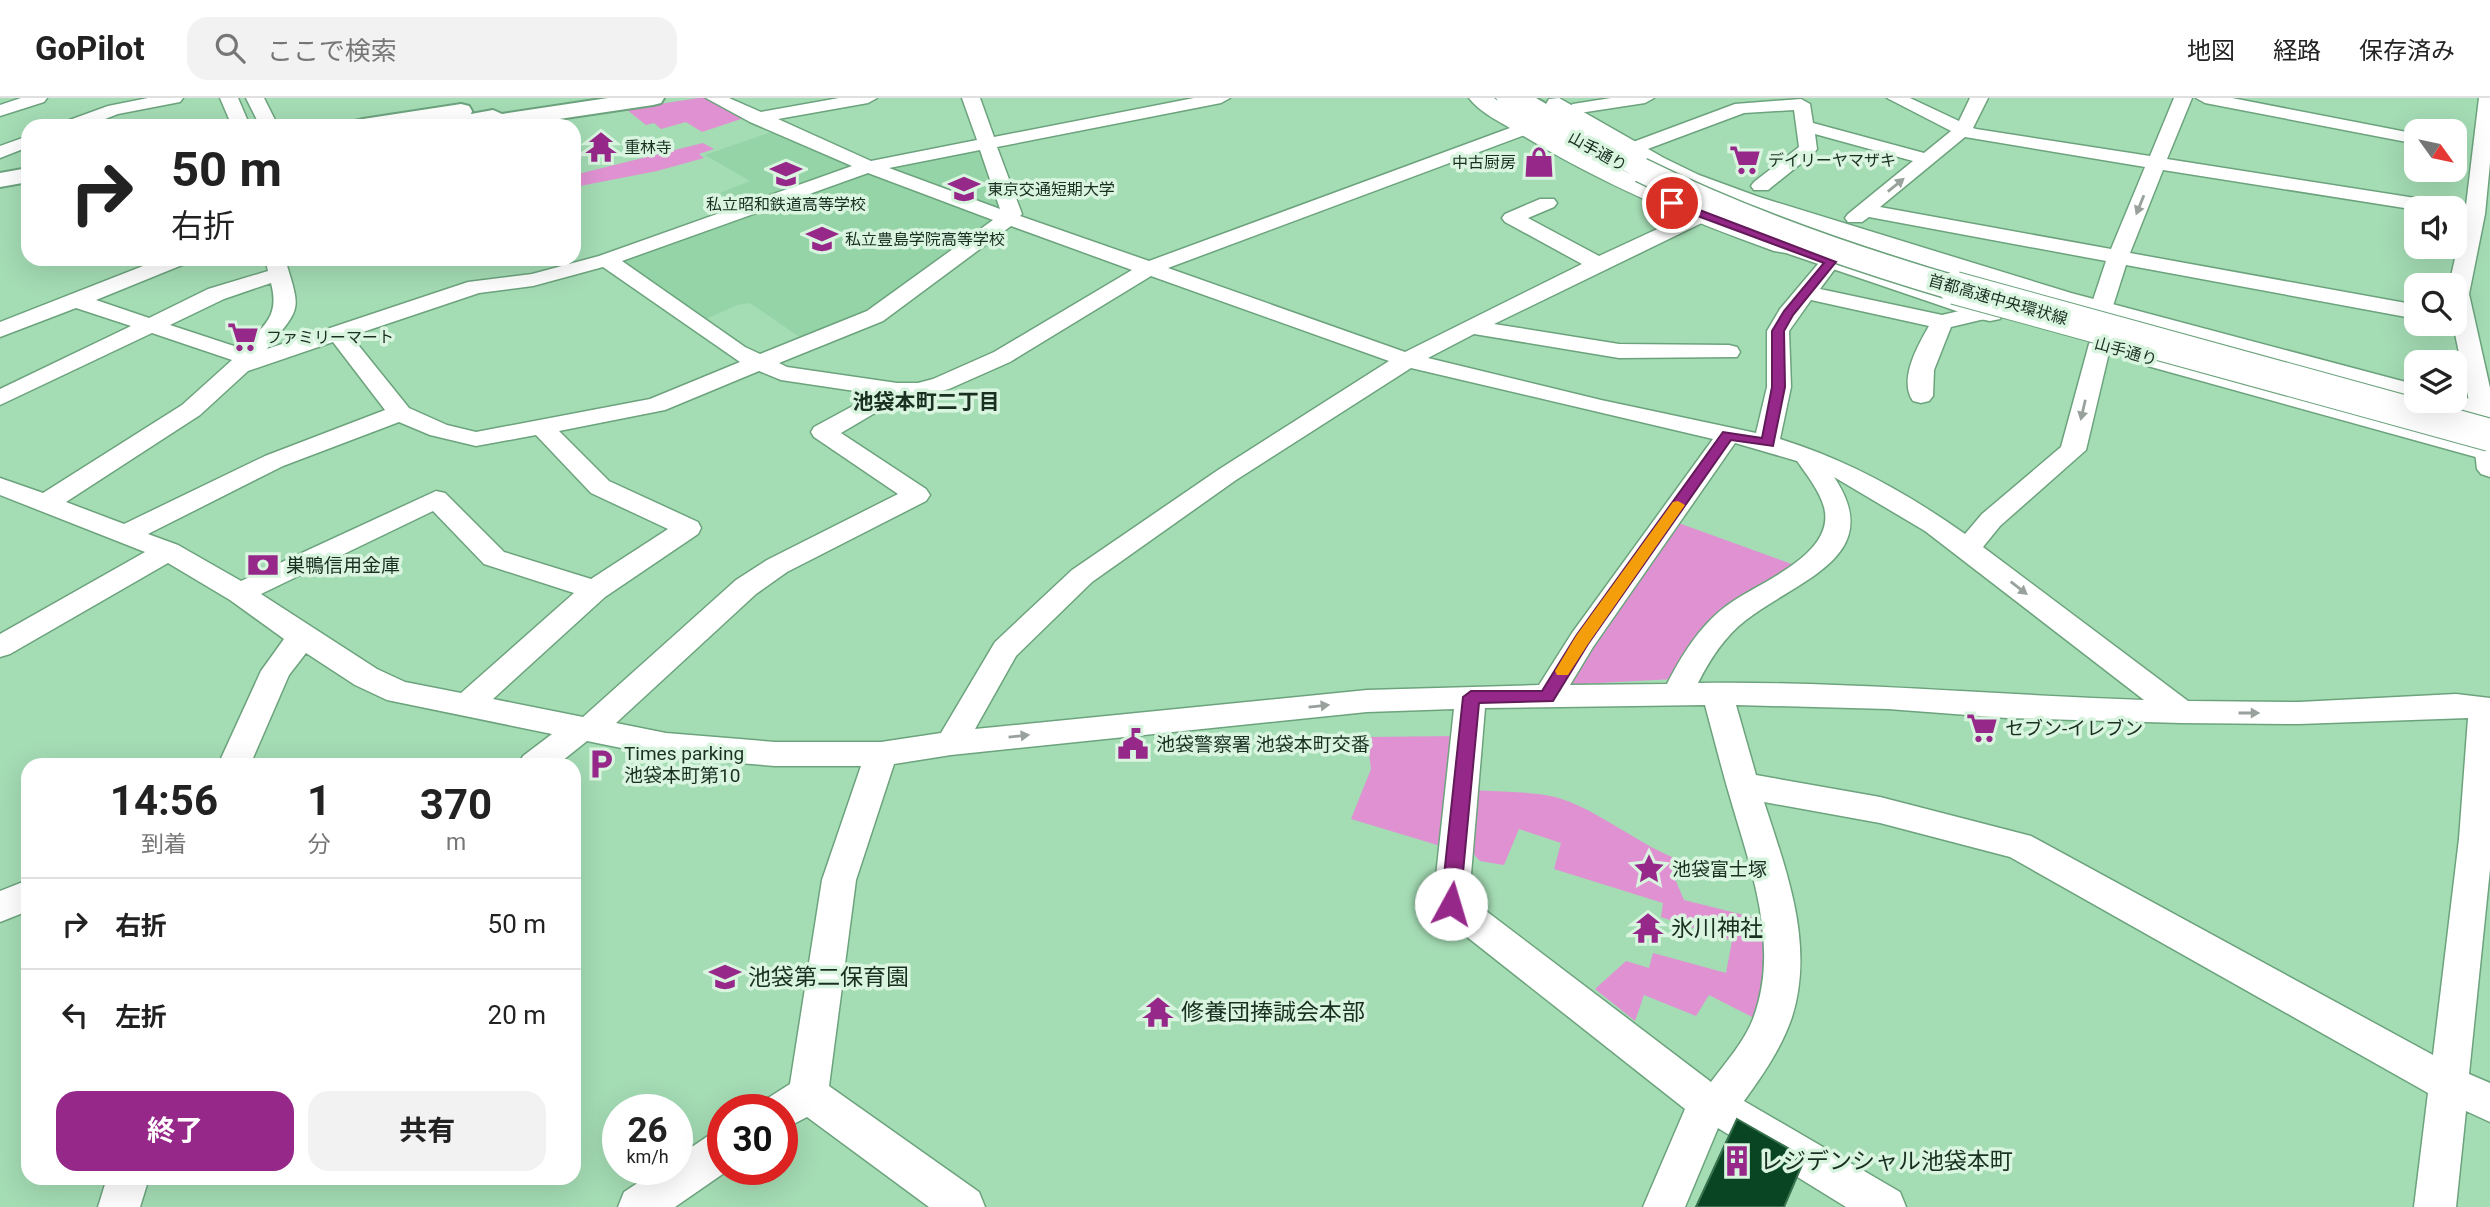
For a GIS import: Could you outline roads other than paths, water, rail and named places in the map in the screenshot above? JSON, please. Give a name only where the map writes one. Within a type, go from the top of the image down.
[{"type":"highway","points":[[389,119],[506,98]]},
{"type":"highway","points":[[392,119],[523,98]]},
{"type":"highway","points":[[397,119],[542,98]]},
{"type":"highway","points":[[463,119],[590,98]]},
{"type":"highway","points":[[480,119],[619,98]]},
{"type":"highway","points":[[514,119],[653,98]]},
{"type":"highway","points":[[1521,98],[1581,136],[1643,158]]},
{"type":"highway","name":"首都高速中央環状線","points":[[1532,98],[1643,158],[1688,193],[1772,228],[1908,274],[2489,438]]},
{"type":"highway","points":[[0,182],[21,178]]},
{"type":"highway","points":[[0,196],[21,193]]},
{"type":"main road","points":[[1480,98],[1524,129],[1609,174],[1701,216],[1821,258]]},
{"type":"main road","name":"山手通り","points":[[1507,98],[1662,186],[1821,258],[1984,312],[2100,344],[2489,438]]},
{"type":"main road","name":"山手通り","points":[[1548,98],[1654,163],[1693,181],[1754,192],[1854,219],[1920,257],[2404,391]]},
{"type":"main road","points":[[1565,103],[1643,158],[1754,192]]},
{"type":"main road","points":[[2459,413],[2489,438]]},
{"type":"street","points":[[0,111],[38,98]]},
{"type":"street","points":[[84,119],[113,104],[174,98]]},
{"type":"street","points":[[229,98],[238,119]]},
{"type":"street","points":[[256,98],[266,119]]},
{"type":"street","points":[[715,98],[867,167],[1407,360],[1768,443],[1805,455],[1878,487],[1965,546],[2181,712]]},
{"type":"street","points":[[756,118],[868,98]]},
{"type":"street","points":[[338,334],[400,413],[439,430],[476,439],[656,405],[875,316],[1008,219],[1012,214],[971,98]]},
{"type":"street","points":[[75,300],[243,362],[338,334],[476,287],[533,280],[606,260],[867,167],[1221,98]]},
{"type":"street","points":[[1565,103],[1645,98]]},
{"type":"street","points":[[1716,98],[1737,109]]},
{"type":"street","points":[[1896,98],[1963,130],[1985,136],[2404,202]]},
{"type":"street","points":[[1768,443],[1768,430],[1779,387],[1778,331],[1805,292],[1821,258],[1854,219],[1963,130],[1979,98]]},
{"type":"street","points":[[2101,309],[2118,257],[2183,98]]},
{"type":"street","points":[[2205,98],[2404,136]]},
{"type":"street","points":[[2462,273],[2473,213],[2488,98]]},
{"type":"street","points":[[1643,158],[1737,109],[1798,101],[1808,149],[1754,192]]},
{"type":"street","points":[[1804,126],[1927,159]]},
{"type":"street","points":[[606,260],[737,352],[781,373],[897,390],[919,390],[941,384],[1002,357],[1150,268],[1524,129]]},
{"type":"street","points":[[0,152],[21,144]]},
{"type":"street","points":[[0,152],[21,160]]},
{"type":"street","points":[[1547,203],[1512,218],[1598,264]]},
{"type":"street","points":[[951,744],[1004,649],[1083,576],[1227,475],[1407,360],[1598,264],[1701,216]]},
{"type":"street","points":[[1854,219],[2118,257],[2404,310]]},
{"type":"street","points":[[0,330],[162,266]]},
{"type":"street","points":[[0,398],[277,266],[287,302],[283,315],[243,362],[191,410],[45,504]]},
{"type":"street","points":[[1805,292],[1942,323],[1984,312]]},
{"type":"street","points":[[2467,321],[2490,326]]},
{"type":"street","points":[[1921,397],[1917,387],[1935,333],[1942,323]]},
{"type":"street","points":[[1472,327],[1619,351],[1729,352]]},
{"type":"street","points":[[2464,336],[2489,438]]},
{"type":"street","points":[[1965,546],[1974,541],[1991,520],[2073,450],[2100,344]]},
{"type":"street","points":[[544,758],[585,729],[746,587],[777,566],[917,495],[823,432],[897,390]]},
{"type":"street","points":[[125,534],[274,461],[400,413]]},
{"type":"street","points":[[466,706],[595,590],[688,528],[600,487],[542,427]]},
{"type":"street","points":[[1547,697],[1582,640],[1728,435]]},
{"type":"street","points":[[1686,694],[1682,685],[1700,650],[1737,612],[1787,582],[1827,549],[1838,529],[1839,515],[1824,482],[1805,455]]},
{"type":"street","points":[[0,486],[168,551],[240,593],[302,637],[366,677],[398,692],[666,745],[775,754],[881,754],[951,744],[1367,701],[1471,697],[1717,694],[1888,698],[2007,707],[2181,712],[2300,713],[2456,705],[2487,709],[2476,839],[2435,1207]]},
{"type":"street","points":[[240,593],[436,499],[494,558],[595,590]]},
{"type":"street","points":[[0,647],[168,551]]},
{"type":"street","points":[[237,758],[276,671],[302,637]]},
{"type":"street","points":[[1664,1207],[1712,1105],[1764,1038],[1773,1016],[1783,975],[1783,939],[1775,890],[1717,694]]},
{"type":"street","points":[[1471,697],[1451,904],[1712,1105],[1885,1207]]},
{"type":"street","points":[[797,1094],[839,880],[881,754]]},
{"type":"street","points":[[1743,785],[1880,810],[2020,846],[2449,1084],[2490,1103]]},
{"type":"street","points":[[0,908],[21,898]]},
{"type":"street","points":[[798,1104],[964,1207]]},
{"type":"street","points":[[639,1207],[707,1161]]},
{"type":"street","points":[[119,1207],[126,1185]]},
{"type":"place","name":"重林寺","points":[[601,147]]},
{"type":"place","name":"デイリーヤマザキ","points":[[1745,160]]},
{"type":"place","name":"中古厨房","points":[[1539,162]]},
{"type":"place","name":"私立昭和鉄道高等学校","points":[[786,174]]},
{"type":"place","name":"東京交通短期大学","points":[[964,189]]},
{"type":"place","name":"私立豊島学院高等学校","points":[[822,239]]},
{"type":"place","name":"ファミリーマート","points":[[243,337]]},
{"type":"place","name":"巣鴨信用金庫","points":[[263,565]]},
{"type":"place","name":"セブン-イレブン","points":[[1982,728]]},
{"type":"place","name":"池袋警察署 池袋本町交番","points":[[1133,744]]},
{"type":"place","name":"Times parking 池袋本町第10","points":[[601,764]]},
{"type":"place","name":"池袋富士塚","points":[[1649,869]]},
{"type":"place","name":"氷川神社","points":[[1648,928]]},
{"type":"place","name":"池袋第二保育園","points":[[725,977]]},
{"type":"place","name":"修養団捧誠会本部","points":[[1158,1012]]},
{"type":"place","name":"レジデンシャル池袋本町","points":[[1737,1161]]},
{"type":"district","name":"池袋本町二丁目","points":[[926,402]]}]
